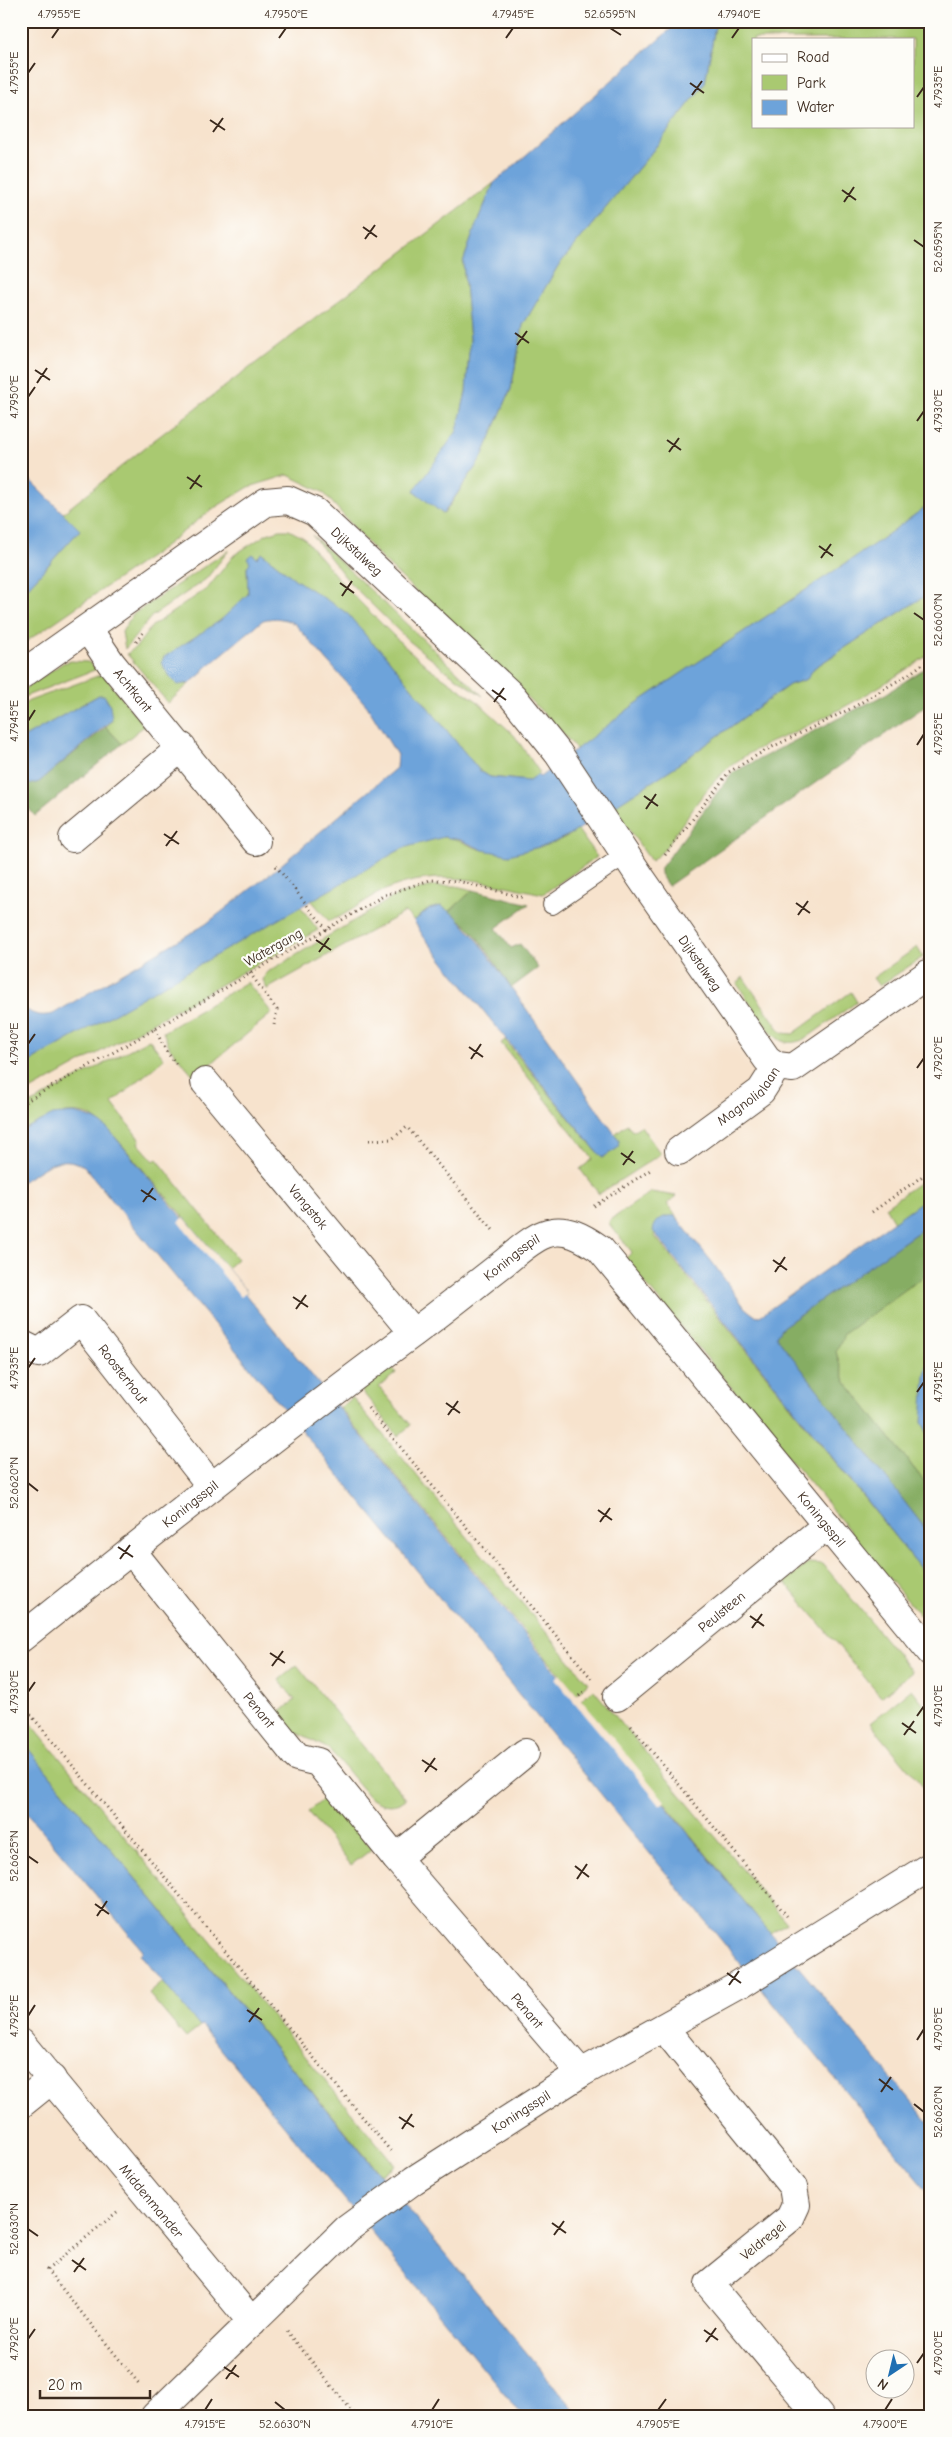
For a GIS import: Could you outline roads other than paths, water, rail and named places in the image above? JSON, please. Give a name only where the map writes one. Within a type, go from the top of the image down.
[{"type":"street","name":"Dijkstalweg","points":[[21,675],[266,502],[288,500],[315,512],[513,697],[558,753],[767,1059],[777,1066]]},
{"type":"street","name":"Achtkant","points":[[88,629],[111,663],[182,747],[264,850]]},
{"type":"street","points":[[73,838],[182,747]]},
{"type":"street","name":"Magnolialaan","points":[[679,1151],[761,1090],[777,1066],[793,1068],[931,972]]},
{"type":"street","name":"Vangstok","points":[[205,1082],[413,1333]]},
{"type":"street","name":"Koningsspil","points":[[21,1638],[211,1486],[344,1383],[413,1333],[514,1255],[544,1234],[557,1231],[583,1237],[600,1249],[931,1652]]},
{"type":"street","name":"Roosterhout","points":[[21,1344],[39,1353],[81,1320],[211,1486]]},
{"type":"street","name":"Peulsteen","points":[[606,1690],[827,1525]]},
{"type":"street","name":"Penant","points":[[131,1550],[297,1757],[318,1762],[396,1858],[581,2073]]},
{"type":"street","points":[[396,1858],[524,1753]]},
{"type":"street","name":"Koningsspil","points":[[159,2414],[347,2229],[407,2185],[581,2073],[738,1986],[931,1866]]},
{"type":"street","name":"Veldregel","points":[[664,2028],[793,2187],[796,2205],[790,2218],[709,2284],[819,2416]]},
{"type":"street","name":"Middenmander","points":[[21,2043],[143,2191],[260,2315]]},
{"type":"street","points":[[21,2104],[52,2079]]},
{"type":"lane","points":[[552,905],[626,854]]},
{"type":"water","points":[[680,21],[716,21],[705,83],[651,153],[558,266],[523,325],[511,389],[481,459],[443,514],[414,491],[457,431],[466,392],[470,339],[463,262],[494,183]]},
{"type":"water","points":[[21,471],[80,530],[21,595]]},
{"type":"water","points":[[931,503],[931,592],[814,668],[807,679],[789,685],[676,766],[573,833],[550,844],[509,855],[483,850],[461,840],[444,837],[403,848],[21,1067],[21,1004],[28,1011],[36,1014],[53,1014],[206,924],[276,869],[396,768],[397,755],[367,706],[295,624],[291,622],[283,619],[263,620],[190,683],[178,685],[171,678],[161,663],[164,657],[221,620],[248,594],[247,567],[250,562],[247,558],[252,554],[257,558],[262,553],[296,580],[347,613],[372,643],[382,651],[479,770],[490,777],[529,781],[537,775],[540,777],[634,705],[876,543]]},
{"type":"water","points":[[99,695],[104,695],[110,705],[112,720],[39,782],[21,787],[21,739]]},
{"type":"water","points":[[441,906],[456,916],[479,942],[619,1140],[618,1148],[602,1158],[423,936],[414,921],[429,909]]},
{"type":"water","points":[[73,1113],[93,1119],[110,1131],[182,1218],[184,1217],[247,1292],[245,1294],[770,1933],[931,2125],[931,2195],[84,1166],[75,1162],[59,1161],[21,1182],[21,1131],[53,1115]]},
{"type":"water","points":[[931,1195],[931,1223],[781,1328],[776,1336],[931,1536],[931,1582],[653,1231],[655,1224],[660,1219],[667,1216],[675,1216],[712,1262],[745,1308],[754,1315],[760,1316]]},
{"type":"water","points":[[931,1354],[931,1440],[922,1422],[925,1375]]},
{"type":"water","points":[[21,1740],[579,2416],[523,2416],[202,2026],[200,2027],[140,1954],[143,1951],[21,1806]]}]
